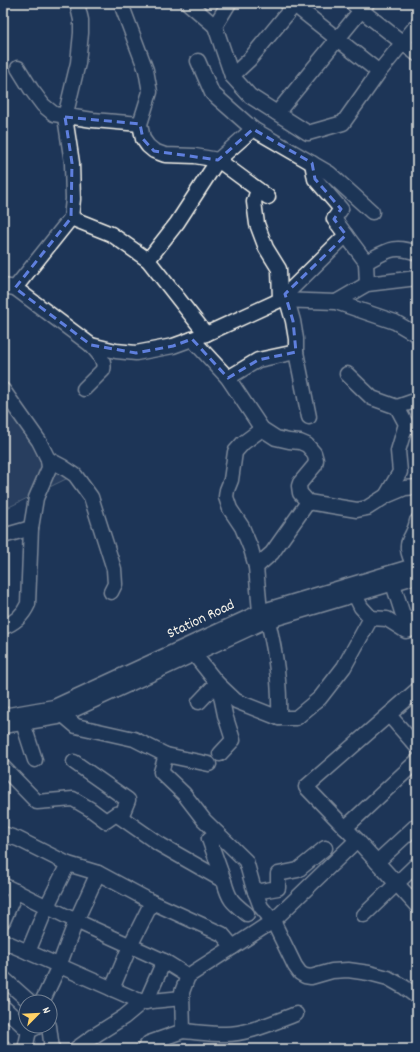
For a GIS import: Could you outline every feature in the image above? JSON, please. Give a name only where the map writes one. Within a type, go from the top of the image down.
[{"type":"street","points":[[77,3],[81,20],[78,63],[65,117],[72,163],[72,199],[70,218],[9,287],[91,345],[103,360],[103,370],[84,389]]},
{"type":"street","points":[[188,3],[215,26],[232,76],[250,96],[308,133],[343,123],[379,72],[404,43],[417,25]]},
{"type":"street","points":[[215,26],[229,3]]},
{"type":"street","points":[[232,76],[249,60],[294,4],[379,72]]},
{"type":"street","points":[[277,113],[337,39],[360,5],[417,54]]},
{"type":"street","points":[[123,9],[146,70],[150,92],[140,124],[143,139],[148,146],[154,151],[165,154],[195,156],[218,160],[263,194],[254,202],[257,224],[266,248],[279,269],[283,300],[293,322],[296,339],[296,352],[309,416]]},
{"type":"street","points":[[198,61],[212,93],[253,129],[329,173],[372,212]]},
{"type":"street","points":[[18,68],[43,105],[54,114],[65,117],[140,124]]},
{"type":"street","points":[[148,260],[177,223],[218,160],[253,129]]},
{"type":"street","points":[[312,163],[315,179],[341,209],[334,219],[366,262],[367,284]]},
{"type":"street","points":[[70,218],[111,234],[148,260],[206,334]]},
{"type":"street","points":[[91,345],[116,351],[136,353],[173,346],[206,334],[283,300],[346,235]]},
{"type":"street","points":[[366,262],[390,249],[398,248],[417,253]]},
{"type":"street","points":[[336,302],[367,284],[417,278]]},
{"type":"street","points":[[283,300],[336,302],[395,322],[417,335]]},
{"type":"street","points":[[192,339],[228,378],[262,429],[276,438],[300,442],[307,445],[314,453],[316,460],[315,465],[299,486],[300,493],[308,502],[357,510],[367,508],[386,496],[405,488],[417,487]]},
{"type":"street","points":[[228,378],[258,360],[296,352]]},
{"type":"street","points":[[347,374],[372,398],[397,407],[417,400]]},
{"type":"street","points":[[3,390],[39,441],[48,459],[49,468],[36,498],[31,528],[28,604],[24,612],[19,617],[3,627]]},
{"type":"street","points":[[386,496],[400,472],[398,451],[406,424],[397,407]]},
{"type":"street","points":[[262,429],[243,443],[235,452],[232,475],[226,497],[230,509],[242,527],[248,540],[256,567],[264,616],[278,670],[280,696],[279,718]]},
{"type":"street","points":[[48,459],[75,475],[91,497],[114,569],[115,584],[112,592]]},
{"type":"street","points":[[256,567],[272,553],[308,502]]},
{"type":"street","points":[[416,569],[408,551],[408,545],[417,521]]},
{"type":"street","points":[[3,536],[31,528]]},
{"type":"street","name":"Station Road","points":[[3,726],[58,717],[194,654],[264,616],[355,595],[393,584],[416,569]]},
{"type":"street","name":"Station Road","points":[[3,716],[54,707],[264,616],[416,569]]},
{"type":"street","points":[[355,595],[361,608],[371,618],[387,619],[406,631],[412,629],[402,612],[393,584]]},
{"type":"street","points":[[194,654],[218,685],[236,700],[279,718],[296,718],[320,698],[344,667],[371,618]]},
{"type":"street","points":[[199,702],[218,685]]},
{"type":"street","points":[[218,685],[233,740],[220,754]]},
{"type":"street","points":[[416,903],[306,787],[417,690]]},
{"type":"street","points":[[63,714],[76,726],[134,739],[166,755],[209,764]]},
{"type":"street","points":[[389,716],[417,747]]},
{"type":"street","points":[[23,723],[35,760]]},
{"type":"street","points":[[166,755],[161,772],[184,794],[204,820],[246,862],[255,892],[262,907],[273,921],[294,966],[305,976],[311,977],[332,971],[348,970],[369,973],[388,978],[404,987],[417,997]]},
{"type":"street","points":[[345,828],[417,761]]},
{"type":"street","points":[[74,762],[128,800],[121,818]]},
{"type":"street","points":[[3,768],[37,802],[73,799],[106,821],[116,814],[159,844],[224,881]]},
{"type":"street","points":[[377,862],[417,825]]},
{"type":"street","points":[[217,833],[209,839],[227,894],[232,902],[247,914]]},
{"type":"street","points":[[3,834],[18,839],[68,864],[98,873],[152,902],[222,934],[232,947]]},
{"type":"street","points":[[183,1031],[182,992],[188,976],[273,921],[357,840]]},
{"type":"street","points":[[255,892],[278,888],[278,874],[298,870],[325,848]]},
{"type":"street","points":[[28,952],[47,906],[68,864]]},
{"type":"street","points":[[364,915],[417,865]]},
{"type":"street","points":[[46,994],[98,873]]},
{"type":"street","points":[[3,885],[76,921],[164,961],[188,976]]},
{"type":"street","points":[[3,921],[16,891]]},
{"type":"street","points":[[112,989],[130,946],[152,902]]},
{"type":"street","points":[[3,941],[144,1002],[182,998]]},
{"type":"street","points":[[76,1049],[144,1002],[164,961]]},
{"type":"street","points":[[3,978],[21,994]]},
{"type":"street","points":[[3,1007],[18,1018]]},
{"type":"street","points":[[144,1049],[149,1043],[183,1031],[224,1034],[242,1032],[296,1014]]},
{"type":"street","points":[[25,1049],[32,1034]]},
{"type":"street","points":[[49,1034],[50,1049]]},
{"type":"highlighted area","points":[[65,117],[140,124],[143,139],[154,151],[218,160],[253,129],[312,163],[315,179],[341,209],[334,219],[346,235],[285,294],[293,321],[296,352],[258,360],[228,378],[192,339],[173,346],[136,353],[91,345],[15,288],[71,218],[72,163]]},
{"type":"shaded area","points":[[3,389],[68,478],[3,510]]}]
